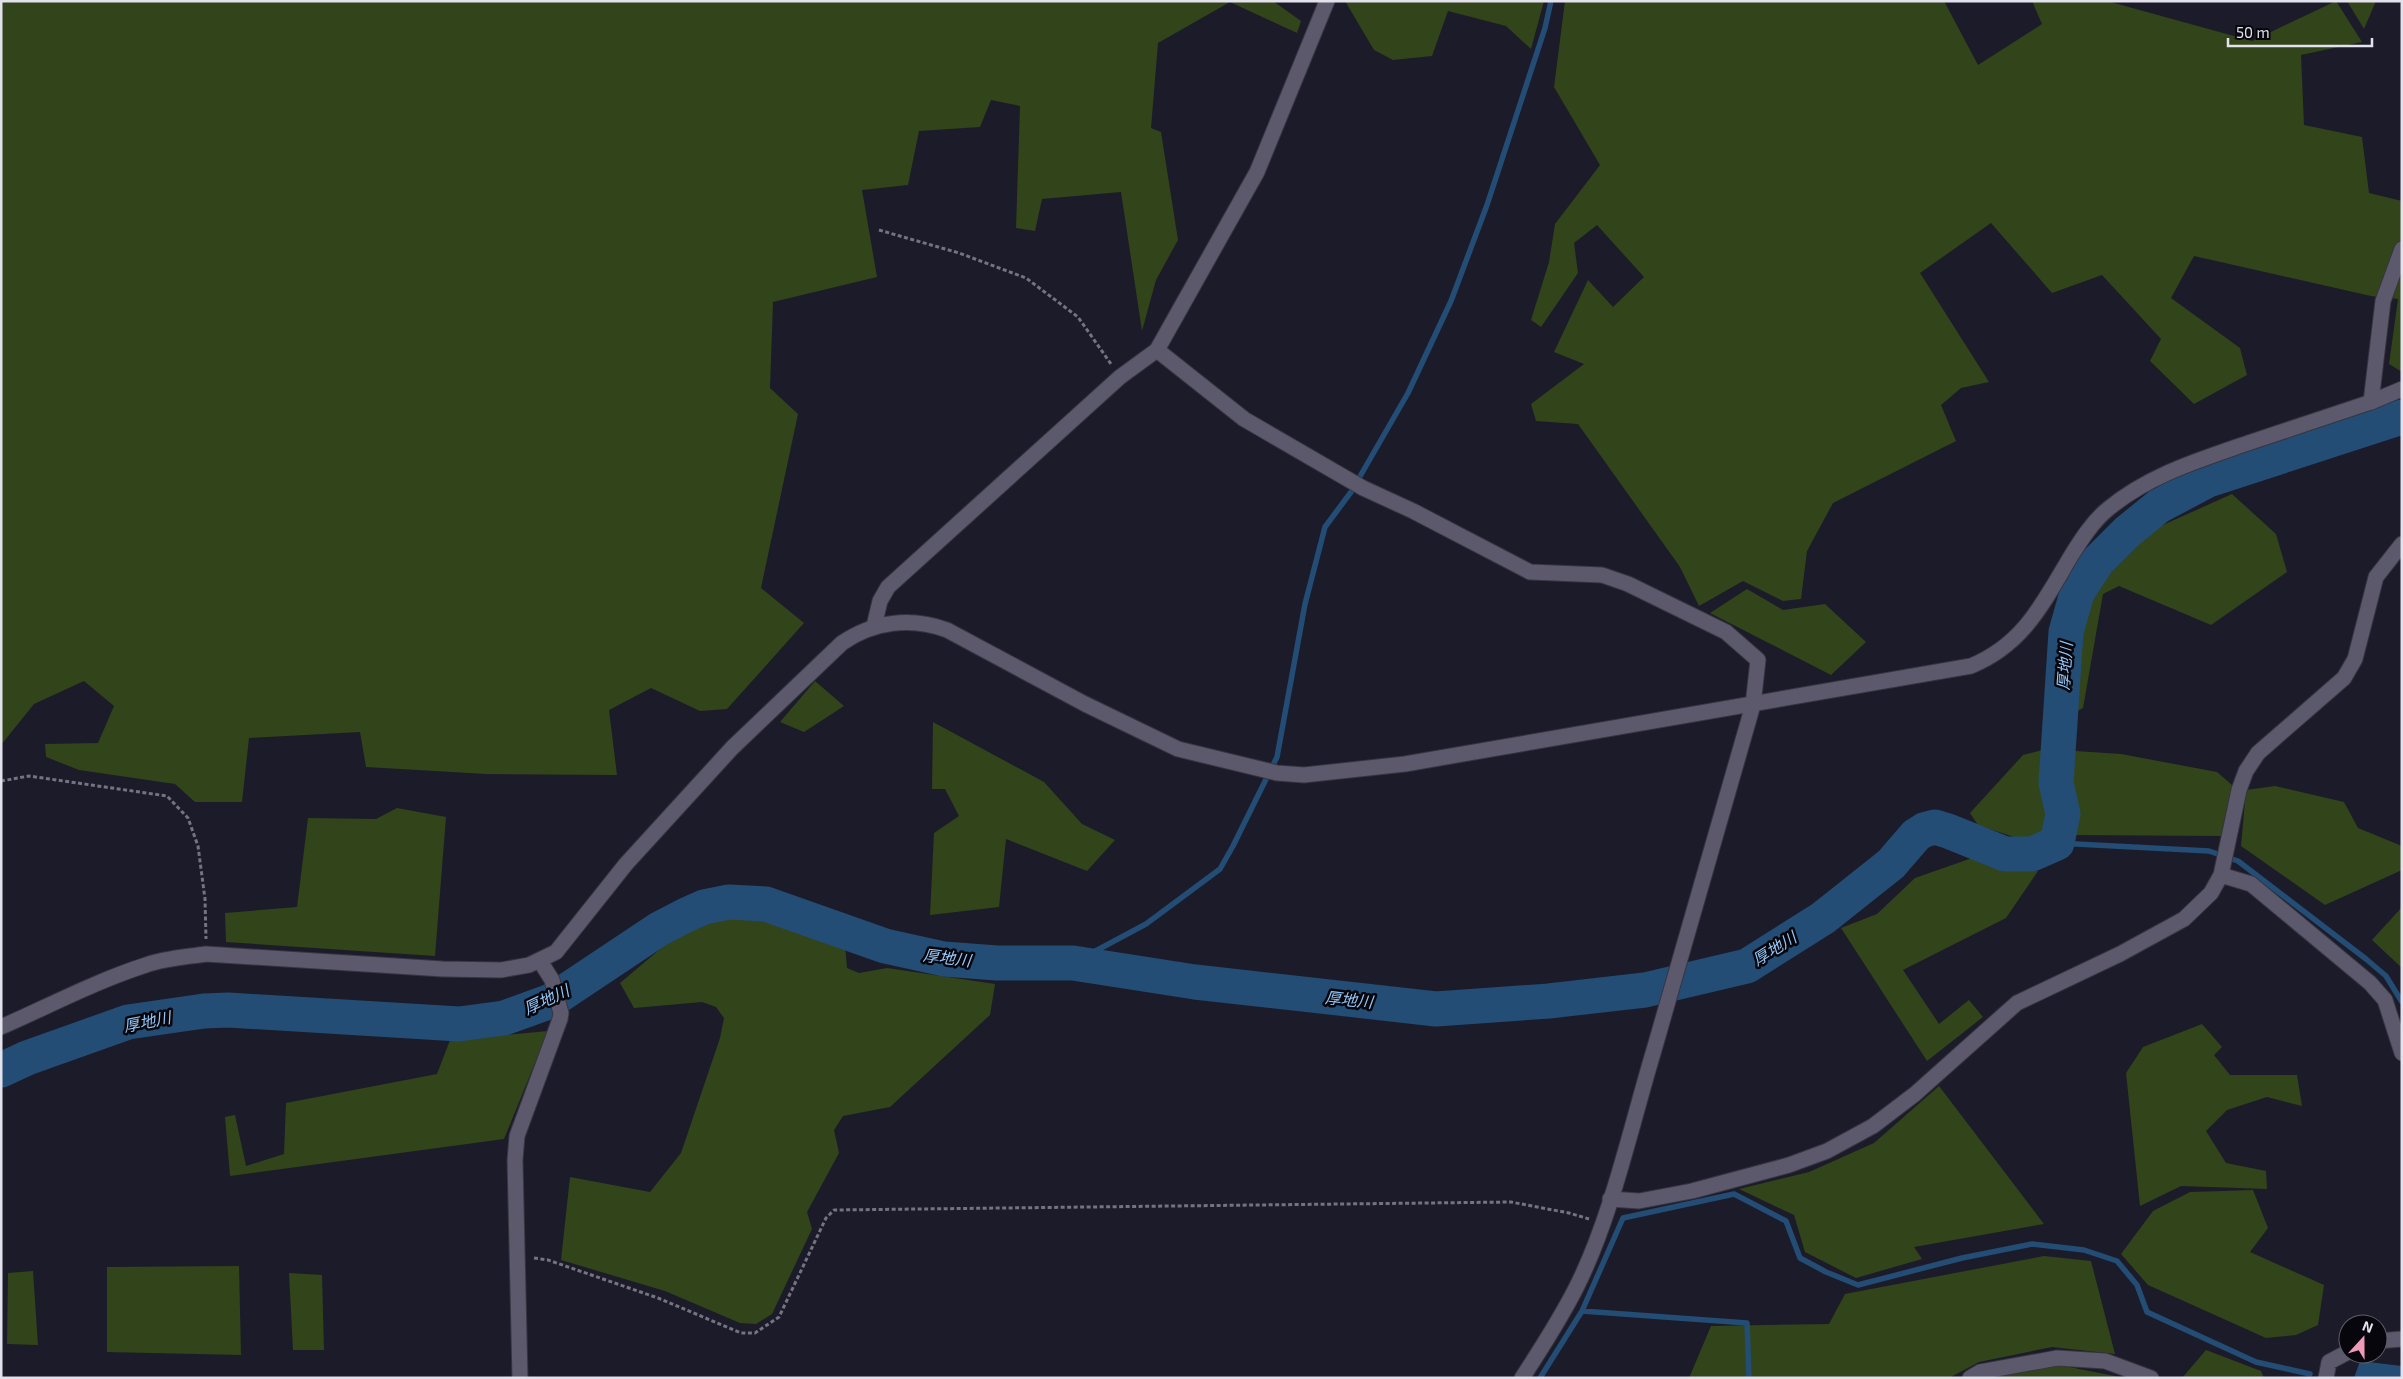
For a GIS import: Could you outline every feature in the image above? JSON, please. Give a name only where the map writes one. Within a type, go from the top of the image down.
[{"type":"street","points":[[874,626],[880,601],[888,587],[1120,377],[1157,350],[1257,172],[1327,1]]},
{"type":"street","points":[[2371,402],[2383,301],[2402,249]]},
{"type":"street","points":[[1157,350],[1244,418],[1363,488],[1413,511],[1530,572],[1602,575],[1628,584],[1726,632],[1758,660],[1753,705],[1682,958],[1610,1199],[1575,1290],[1544,1345],[1522,1378]]},
{"type":"street","points":[[1,1026],[147,964],[206,954],[452,969],[501,970],[540,961],[556,952],[626,864],[732,748],[842,643],[859,632],[874,626],[903,622],[926,623],[947,630],[1085,704],[1178,748],[1277,773],[1304,775],[1405,764],[1971,666],[1992,657],[2012,642],[2032,622],[2083,537],[2107,509],[2139,487],[2176,468],[2371,402],[2402,389]]},
{"type":"street","points":[[1610,1199],[1640,1200],[1692,1191],[1789,1165],[1827,1151],[1873,1126],[1915,1094],[2017,1004],[2120,954],[2184,919],[2211,893],[2223,867],[2239,790],[2246,771],[2258,752],[2344,678],[2355,659],[2376,577],[2402,544]]},
{"type":"street","points":[[2223,867],[2251,884],[2370,983],[2385,1000],[2402,1053]]},
{"type":"street","points":[[520,1378],[515,1160],[517,1136],[561,1013],[552,980],[540,961]]},
{"type":"street","points":[[2388,1340],[2402,1339]]},
{"type":"street","points":[[2326,1378],[2329,1362],[2338,1357]]},
{"type":"street","points":[[1970,1378],[1980,1372],[2057,1358],[2106,1361],[2150,1378]]},
{"type":"path","points":[[879,230],[959,253],[1026,278],[1078,317],[1120,377]]},
{"type":"path","points":[[1,780],[29,776],[167,796],[188,818],[198,846],[205,899],[206,954]]},
{"type":"path","points":[[518,1256],[548,1260],[658,1298],[741,1334],[755,1333],[779,1317],[826,1218],[834,1210],[1512,1202],[1569,1213],[1601,1223]]},
{"type":"green space","points":[[1,1],[1273,1],[1301,21],[1297,33],[1230,2],[1158,43],[1151,128],[1161,132],[1178,240],[1156,280],[1142,331],[1121,192],[1042,199],[1035,231],[1016,228],[1020,106],[991,100],[980,127],[919,131],[908,185],[862,190],[877,277],[773,302],[770,388],[798,414],[761,588],[804,623],[727,709],[700,711],[651,688],[609,710],[617,775],[486,774],[366,767],[360,732],[249,738],[242,802],[195,802],[175,784],[79,770],[46,757],[45,744],[98,743],[114,706],[84,681],[34,704],[1,745]]},
{"type":"green space","points":[[1345,1],[1544,1],[1531,49],[1506,26],[1448,11],[1432,56],[1393,60],[1374,50]]},
{"type":"green space","points":[[1565,1],[1944,1],[1978,65],[2042,24],[2032,1],[2107,1],[2252,41],[2336,1],[2362,42],[2301,55],[2304,125],[2362,137],[2369,193],[2402,201],[2402,372],[2389,364],[2398,299],[2371,296],[2194,256],[2171,298],[2240,348],[2247,375],[2194,404],[2150,361],[2161,339],[2102,275],[2052,293],[1991,223],[1920,273],[1989,382],[1961,388],[1941,405],[1956,441],[1833,503],[1807,551],[1801,599],[1783,601],[1743,581],[1699,606],[1680,567],[1578,424],[1536,421],[1531,404],[1584,364],[1554,352],[1588,280],[1613,307],[1644,277],[1597,225],[1574,243],[1578,273],[1541,327],[1531,320],[1549,262],[1555,224],[1600,165],[1554,87]]},
{"type":"green space","points":[[2347,1],[2376,1],[2364,29]]},
{"type":"green space","points":[[2232,494],[2276,534],[2287,572],[2211,625],[2119,586],[2103,594],[2083,708],[2073,713],[2068,694],[2076,616],[2094,575],[2134,538]]},
{"type":"green space","points":[[1747,589],[1783,610],[1825,604],[1866,642],[1831,675],[1710,613]]},
{"type":"green space","points":[[815,681],[844,706],[804,732],[780,722]]},
{"type":"green space","points":[[933,722],[1044,782],[1082,824],[1115,840],[1087,871],[1006,839],[999,907],[930,915],[934,833],[959,816],[945,789],[932,789]]},
{"type":"green space","points":[[2046,749],[2121,754],[2217,772],[2232,785],[2221,836],[2070,835],[2017,838],[1978,825],[1970,813],[2023,755]]},
{"type":"green space","points":[[2275,786],[2344,802],[2358,828],[2402,846],[2402,870],[2325,905],[2241,846],[2246,790]]},
{"type":"green space","points":[[397,808],[446,817],[435,956],[226,942],[225,913],[297,907],[308,818],[376,819]]},
{"type":"green space","points":[[1972,858],[2038,871],[2006,918],[1903,970],[1939,1024],[1969,1000],[1983,1017],[1927,1061],[1841,928],[1877,914],[1915,878]]},
{"type":"green space","points":[[2402,907],[2402,968],[2372,940]]},
{"type":"green space","points":[[717,911],[766,912],[845,945],[847,968],[859,973],[887,968],[995,984],[990,1015],[890,1107],[843,1116],[834,1130],[839,1153],[807,1212],[812,1229],[772,1314],[756,1324],[740,1323],[665,1291],[561,1260],[570,1177],[650,1192],[681,1153],[720,1038],[724,1018],[716,1007],[702,1002],[634,1008],[620,983],[691,923]]},
{"type":"green space","points":[[2202,1024],[2222,1047],[2214,1055],[2230,1075],[2297,1075],[2302,1106],[2267,1097],[2227,1110],[2206,1131],[2226,1163],[2266,1171],[2267,1189],[2181,1186],[2140,1206],[2126,1073],[2143,1047]]},
{"type":"green space","points":[[548,1031],[504,1139],[230,1176],[225,1117],[235,1115],[246,1166],[284,1154],[286,1103],[437,1074],[450,1040]]},
{"type":"green space","points":[[1939,1086],[2044,1224],[1914,1247],[1922,1259],[1856,1278],[1805,1252],[1794,1215],[1739,1189],[1809,1172],[1874,1143]]},
{"type":"green space","points":[[2253,1190],[2268,1228],[2250,1252],[2324,1285],[2318,1325],[2296,1335],[2266,1338],[2148,1285],[2121,1254],[2153,1211],[2190,1192]]},
{"type":"green space","points":[[2044,1256],[2091,1261],[2115,1354],[2052,1347],[1979,1362],[1949,1378],[1689,1378],[1711,1326],[1829,1324],[1845,1294]]},
{"type":"green space","points":[[239,1266],[241,1355],[107,1352],[107,1267]]},
{"type":"green space","points":[[33,1271],[38,1345],[7,1344],[8,1273]]},
{"type":"green space","points":[[289,1273],[322,1275],[324,1350],[293,1350]]},
{"type":"green space","points":[[2206,1350],[2261,1371],[2264,1378],[2182,1378]]},
{"type":"green space","points":[[2059,1365],[2125,1378],[1983,1378]]},
{"type":"water","points":[[2359,1364],[2402,1366],[2402,1378],[2354,1378]]},
{"type":"waterway","points":[[1073,963],[1146,924],[1220,869],[1233,846],[1277,757],[1305,604],[1325,527],[1351,492],[1408,393],[1451,301],[1487,205],[1545,28],[1551,1]]},
{"type":"waterway","name":"厚地川","points":[[1,1070],[27,1058],[128,1022],[204,1011],[228,1010],[459,1024],[504,1018],[551,1001],[659,929],[686,915],[704,907],[729,902],[766,904],[885,946],[944,959],[997,963],[1073,963],[1195,982],[1436,1009],[1549,1001],[1645,990],[1747,966],[1823,918],[1891,864],[1916,835],[1924,830],[1935,827],[2005,854],[2032,854],[2057,843],[2063,814],[2056,783],[2066,632],[2077,593],[2097,562],[2127,532],[2159,506],[2208,480],[2402,417]]},
{"type":"waterway","points":[[2057,843],[2209,851],[2238,861],[2386,976],[2402,1002]]},
{"type":"waterway","points":[[1582,1311],[1623,1218],[1734,1194],[1786,1221],[1800,1258],[1826,1272],[1858,1285],[1962,1258],[2032,1244],[2084,1250],[2117,1261],[2137,1285],[2147,1312],[2256,1362],[2310,1374]]},
{"type":"waterway","points":[[1540,1378],[1582,1311],[1747,1323],[1749,1378]]}]
